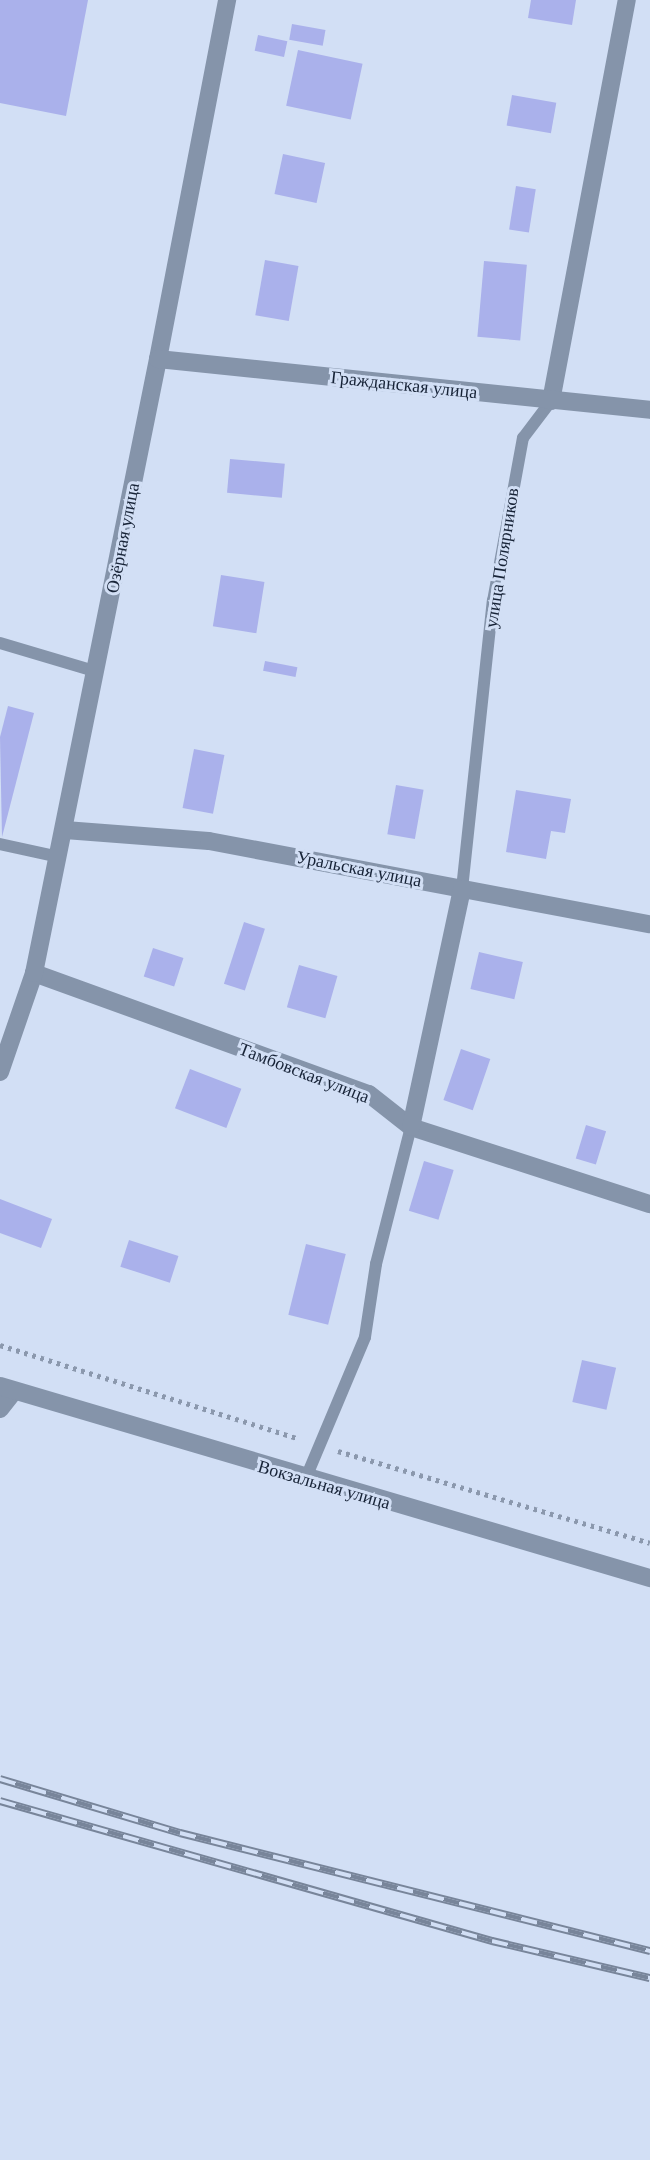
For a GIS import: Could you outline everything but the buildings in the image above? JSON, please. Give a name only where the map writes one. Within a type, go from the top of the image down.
[{"type":"street","name":"Озёрная улица","points":[[0,1072],[34,973],[60,857],[228,0]]},
{"type":"street","name":"улица Полярников","points":[[551,401],[627,0]]},
{"type":"street","name":"Гражданская улица","points":[[158,359],[650,410]]},
{"type":"street","name":"Уральская улица","points":[[65,830],[209,841],[650,924]]},
{"type":"street","name":"улица Полярников","points":[[411,1127],[462,889]]},
{"type":"street","name":"Тамбовская улица","points":[[34,973],[369,1094],[411,1127],[650,1204]]},
{"type":"street","name":"Вокзальная улица","points":[[7,1389],[305,1480],[650,1578]]},
{"type":"street","points":[[0,1409],[7,1389]]},
{"type":"lane","name":"улица Полярников","points":[[462,889],[498,574],[523,438],[551,401]]},
{"type":"lane","points":[[0,643],[97,672]]},
{"type":"lane","points":[[0,844],[60,857]]},
{"type":"lane","points":[[305,1480],[365,1337],[376,1264],[411,1127]]},
{"type":"railway","points":[[0,1779],[180,1833],[650,1951]]},
{"type":"railway","points":[[0,1801],[492,1941],[650,1978]]}]
